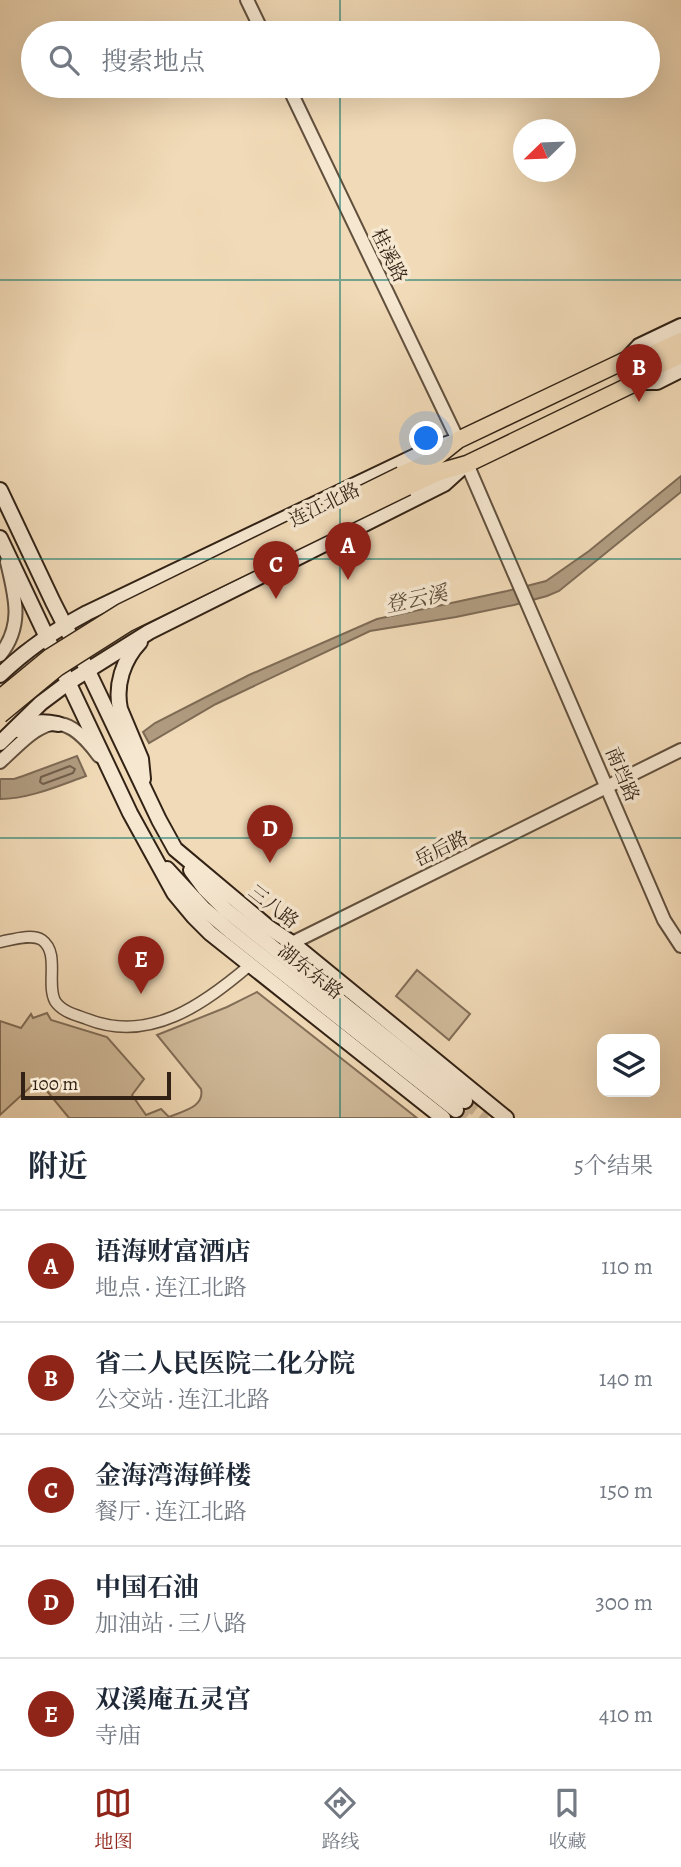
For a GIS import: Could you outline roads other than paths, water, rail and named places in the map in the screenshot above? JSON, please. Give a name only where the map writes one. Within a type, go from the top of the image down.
[{"type":"highway","name":"连江北路","points":[[0,715],[57,668],[128,623],[404,481],[458,440],[626,360],[646,357],[681,341]]},
{"type":"highway","name":"连江北路","points":[[0,698],[50,657],[122,612],[404,481],[467,464],[637,382],[651,369],[681,355]]},
{"type":"main road","points":[[626,360],[639,346],[681,326]]},
{"type":"main road","points":[[637,382],[657,382],[681,370]]},
{"type":"main road","points":[[0,675],[65,624],[428,450],[458,440]]},
{"type":"main road","points":[[1,741],[41,703],[69,682],[149,632],[444,484],[467,464]]},
{"type":"main road","name":"三八路","points":[[0,490],[175,849],[503,1117]]},
{"type":"main road","points":[[1,540],[130,813],[174,893],[211,933],[250,965],[455,1110]]},
{"type":"main road","points":[[143,788],[141,759],[120,709],[118,694],[127,659],[149,632]]},
{"type":"main road","points":[[1,741],[25,725],[43,721],[58,724]]},
{"type":"main road","name":"湖东东路","points":[[175,849],[205,889],[226,910],[455,1110]]},
{"type":"main road","name":"湖东东路","points":[[152,852],[223,925],[455,1110]]},
{"type":"street","points":[[247,0],[257,21]]},
{"type":"street","name":"桂溪路","points":[[294,98],[458,440]]},
{"type":"street","name":"南垱路","points":[[467,464],[664,920],[681,946]]},
{"type":"street","points":[[0,656],[13,632],[16,602],[1,540]]},
{"type":"street","points":[[0,762],[35,730],[49,724],[58,724],[71,727],[82,736],[111,772]]},
{"type":"street","name":"岳后路","points":[[292,943],[681,750]]},
{"type":"street","points":[[0,942],[34,937],[43,941],[50,953],[53,994],[60,1007],[99,1024],[119,1028],[152,1024],[178,1015],[216,993],[250,965]]},
{"type":"water","points":[[681,476],[681,492],[559,591],[514,605],[370,631],[216,704],[149,743],[143,732],[155,723],[249,675],[377,619],[546,581],[589,551]]},
{"type":"water","points":[[77,756],[86,776],[33,794],[0,799],[1,779],[14,779]]},
{"type":"tunnel","points":[[465,1101],[487,1118]]},
{"type":"tunnel","points":[[456,1110],[466,1118]]},
{"type":"place","name":"省二人民医院二化分院","points":[[639,402]]},
{"type":"place","name":"语海财富酒店","points":[[348,580]]},
{"type":"place","name":"金海湾海鲜楼","points":[[276,599]]},
{"type":"place","name":"中国石油","points":[[270,863]]},
{"type":"place","name":"双溪庵五灵宫","points":[[141,994]]},
{"type":"water label","name":"登云溪","points":[[416,599]]}]
